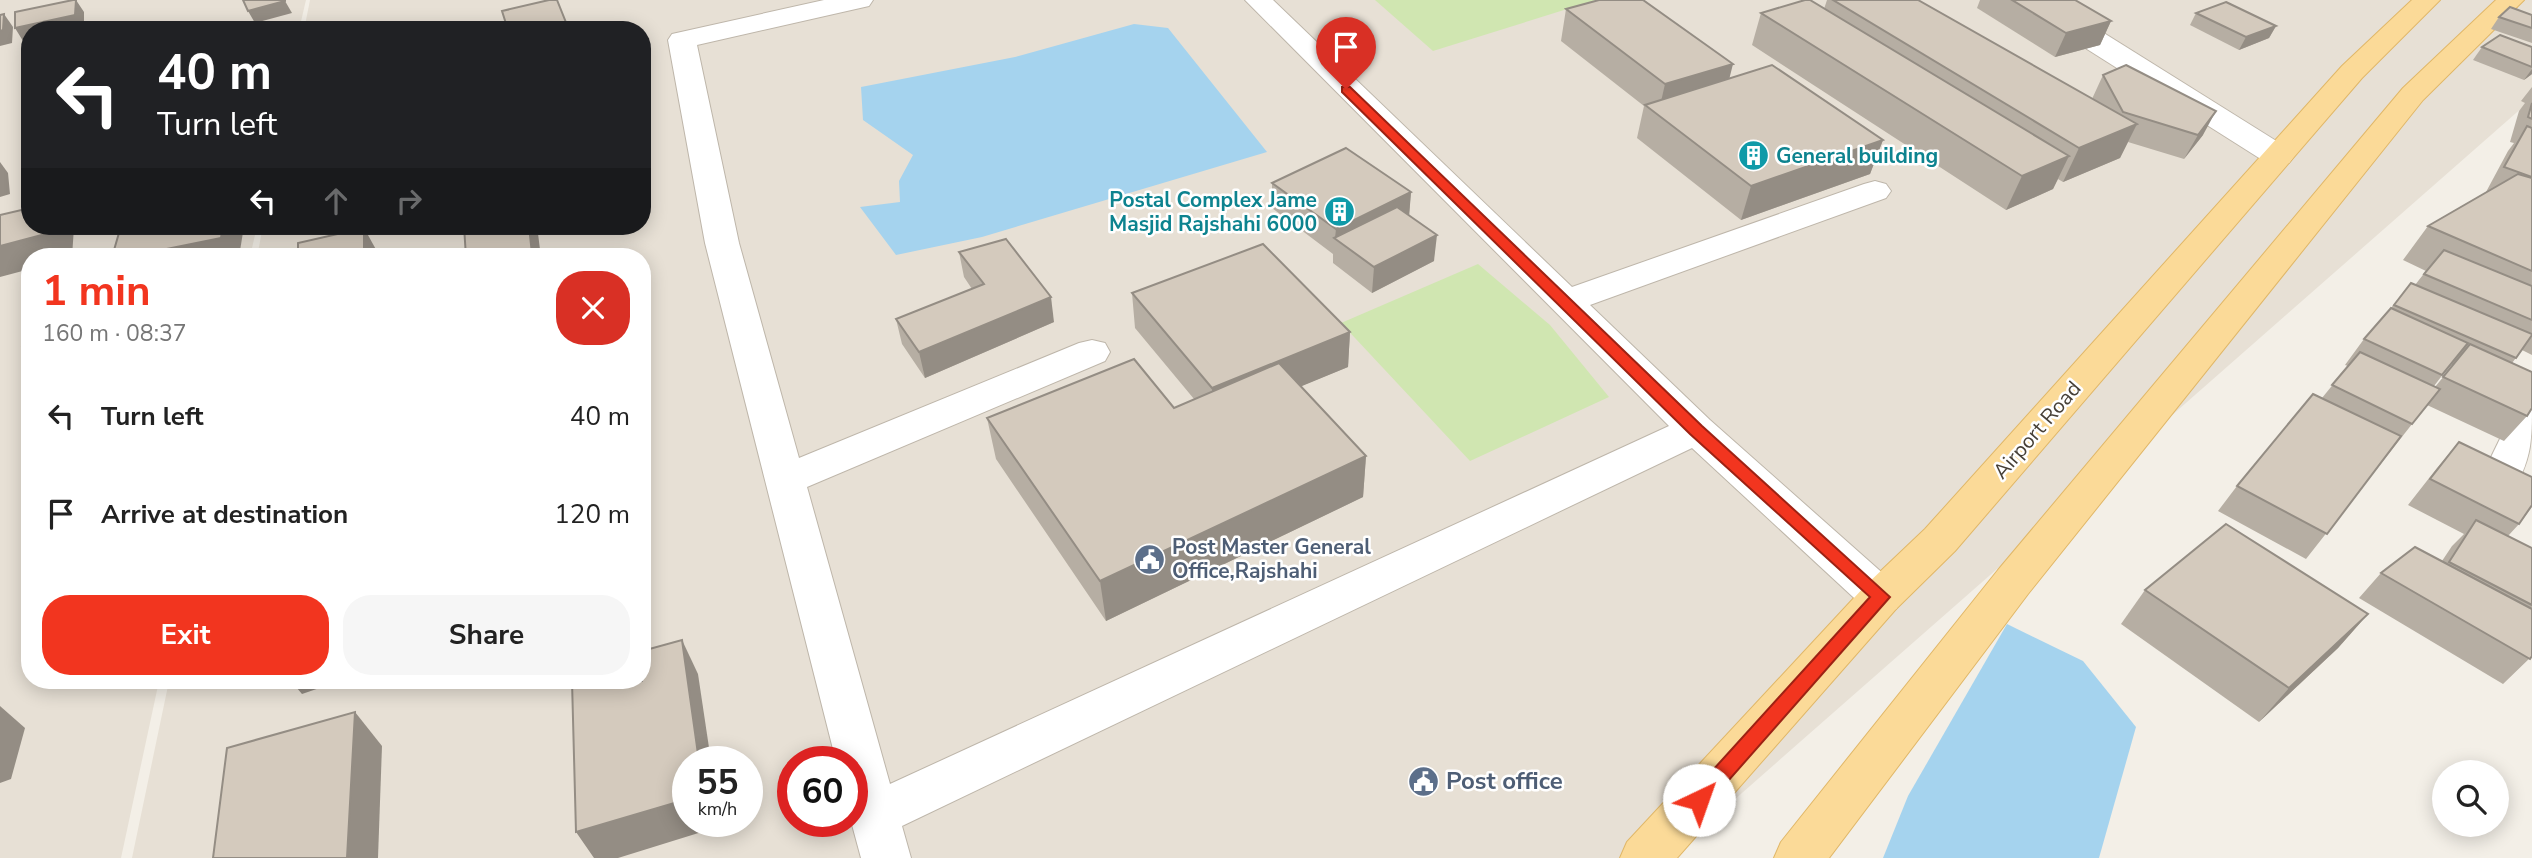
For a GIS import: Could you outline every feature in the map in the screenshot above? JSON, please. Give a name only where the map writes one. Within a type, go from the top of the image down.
[{"type":"main road","name":"Airport Road","points":[[1645,858],[1881,597],[1940,540],[2351,72],[2427,0]]},
{"type":"main road","points":[[1799,858],[2013,582],[2413,93],[2511,0]]},
{"type":"street","points":[[860,0],[682,40],[722,243],[886,858]]},
{"type":"street","points":[[1258,0],[1696,430],[1881,597]]},
{"type":"street","points":[[2034,0],[2070,26],[2278,156]]},
{"type":"street","points":[[1565,302],[1875,191]]},
{"type":"street","points":[[785,480],[1092,352]]},
{"type":"street","points":[[2496,488],[2532,412]]},
{"type":"street","points":[[874,815],[1696,430]]},
{"type":"shaded area","points":[[0,0],[306,0],[301,21],[21,21],[21,235],[255,235],[252,248],[21,248],[21,689],[157,689],[121,858],[0,858]]},
{"type":"shaded area","points":[[310,0],[2532,0],[2532,99],[1668,858],[132,858],[167,689],[651,689],[651,248],[259,248],[261,235],[651,235],[651,21],[306,21]]},
{"type":"green space","points":[[1375,0],[1596,0],[1433,51]]},
{"type":"green space","points":[[1478,264],[1550,325],[1609,397],[1470,461],[1341,323]]},
{"type":"water","points":[[1134,24],[1168,28],[1267,152],[982,237],[896,255],[860,207],[900,202],[899,181],[913,155],[863,120],[861,87],[1015,57]]},
{"type":"water","points":[[2007,624],[2083,661],[2136,727],[2099,858],[1883,858],[1908,796]]},
{"type":"building","points":[[76,0],[75,15],[47,21],[21,21],[21,27],[15,28],[15,12]]},
{"type":"building","points":[[243,0],[285,0],[285,1],[248,11]]},
{"type":"building","points":[[557,0],[565,21],[505,21],[502,11]]},
{"type":"building","points":[[1599,0],[1643,0],[1733,64],[1665,84],[1566,9]]},
{"type":"building","points":[[1810,0],[2069,156],[2022,176],[1761,13]]},
{"type":"building","points":[[1833,0],[1918,0],[2137,124],[2079,148]]},
{"type":"building","points":[[2012,0],[2075,0],[2111,21],[2066,33]]},
{"type":"building","points":[[2226,2],[2276,26],[2246,37],[2196,13]]},
{"type":"building","points":[[2510,7],[2532,15],[2532,28],[2499,17]]},
{"type":"building","points":[[4,14],[3,30],[0,31],[0,15]]},
{"type":"building","points":[[2500,35],[2532,47],[2532,67],[2482,47]]},
{"type":"building","points":[[1772,65],[1883,140],[1751,186],[1645,105]]},
{"type":"building","points":[[2126,65],[2216,111],[2198,135],[2123,112],[2103,75]]},
{"type":"building","points":[[2532,103],[2532,119],[2528,117]]},
{"type":"building","points":[[2527,126],[2532,128],[2532,177],[2504,167]]},
{"type":"building","points":[[1346,148],[1411,192],[1336,229],[1272,183]]},
{"type":"building","points":[[2518,174],[2532,178],[2532,271],[2428,226]]},
{"type":"building","points":[[1397,207],[1437,235],[1374,267],[1334,238]]},
{"type":"building","points":[[21,210],[21,235],[42,235],[0,246],[0,215]]},
{"type":"building","points":[[118,235],[222,235],[221,238],[172,248],[115,248]]},
{"type":"building","points":[[333,235],[364,235],[364,248],[298,248],[298,243]]},
{"type":"building","points":[[465,235],[530,235],[531,248],[465,248]]},
{"type":"building","points":[[1006,239],[1051,297],[919,352],[896,319],[984,284],[959,252]]},
{"type":"building","points":[[1263,244],[1350,332],[1212,388],[1132,293]]},
{"type":"building","points":[[2444,250],[2532,286],[2532,320],[2424,274]]},
{"type":"building","points":[[2411,283],[2532,335],[2516,358],[2394,305]]},
{"type":"building","points":[[2391,308],[2468,343],[2442,375],[2364,339]]},
{"type":"building","points":[[2470,344],[2532,372],[2532,408],[2527,416],[2443,377]]},
{"type":"building","points":[[2360,352],[2440,389],[2412,424],[2332,385]]},
{"type":"building","name":"Post Master General Office,Rajshahi","points":[[1134,359],[1174,408],[1279,363],[1366,456],[1100,581],[987,418]]},
{"type":"building","points":[[2313,394],[2401,436],[2327,534],[2237,486]]},
{"type":"building","points":[[2459,442],[2532,477],[2532,505],[2519,524],[2430,479]]},
{"type":"building","points":[[2476,520],[2532,548],[2532,605],[2449,562]]},
{"type":"building","points":[[2226,524],[2368,614],[2289,688],[2145,590]]},
{"type":"building","points":[[2415,547],[2532,609],[2530,659],[2381,573]]},
{"type":"building","points":[[682,640],[697,746],[672,746],[672,804],[576,832],[572,689],[651,689],[651,649]]},
{"type":"building","points":[[355,712],[347,858],[213,858],[227,748]]},
{"type":"place","name":"General building","points":[[1753,156]]},
{"type":"place","name":"Postal Complex Jame Masjid Rajshahi 6000","points":[[1340,212]]},
{"type":"place","name":"Post Master General Office,Rajshahi","points":[[1149,559]]},
{"type":"place","name":"Post office","points":[[1423,781]]},
{"type":"route","points":[[1346,89],[1696,430],[1881,597],[1699,800]]}]
